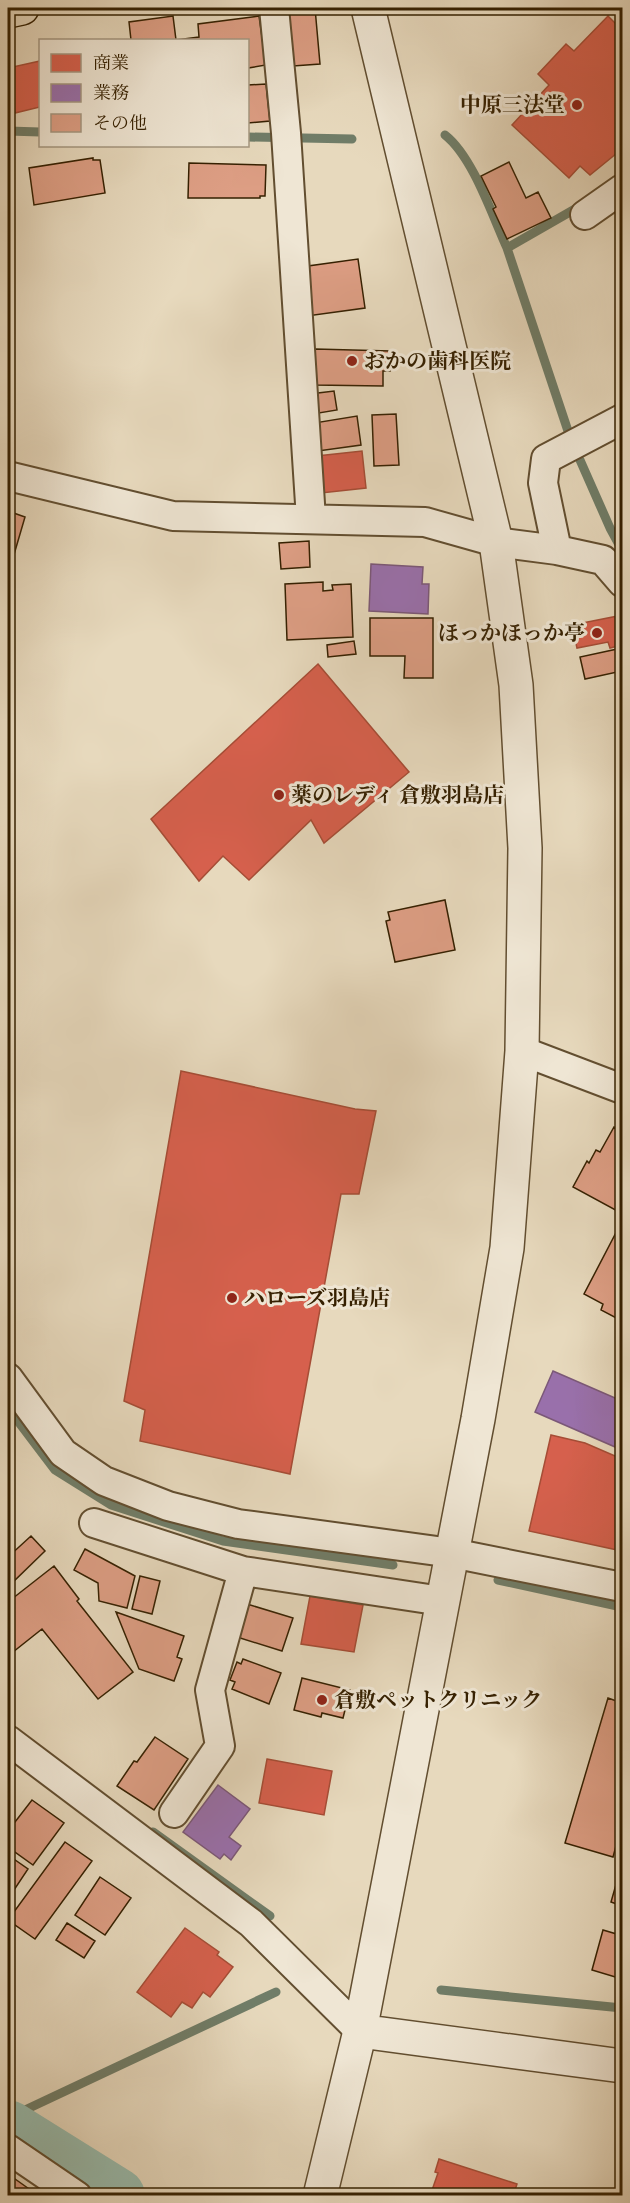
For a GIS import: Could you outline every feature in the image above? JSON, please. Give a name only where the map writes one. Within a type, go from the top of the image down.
[{"type":"main road","points":[[8,10],[22,8]]},
{"type":"street","points":[[274,8],[286,138],[311,519]]},
{"type":"street","points":[[320,2196],[360,2031],[452,1553],[507,1248],[522,1051],[525,848],[516,685],[496,542],[368,8]]},
{"type":"street","points":[[585,215],[622,189]]},
{"type":"street","points":[[557,550],[543,483],[546,459],[622,419]]},
{"type":"street","points":[[8,476],[173,516],[425,522],[496,542],[557,550],[603,561],[622,582]]},
{"type":"street","points":[[522,1051],[622,1089]]},
{"type":"street","points":[[8,1378],[63,1453],[104,1481],[168,1506],[238,1524],[452,1553],[622,1587]]},
{"type":"street","points":[[94,1523],[243,1571],[442,1601]]},
{"type":"street","points":[[174,1813],[220,1746],[210,1690],[243,1571]]},
{"type":"street","points":[[8,1740],[250,1923],[360,2031],[622,2066]]},
{"type":"street","points":[[8,2149],[77,2196]]},
{"type":"building: 商業","name":"中原三法堂","points":[[608,16],[622,30],[622,149],[590,175],[580,166],[569,178],[512,125],[549,85],[538,74],[566,44],[574,51]]},
{"type":"building: 商業","points":[[39,61],[39,107],[15,113],[8,68]]},
{"type":"building: 商業","points":[[362,451],[366,488],[321,493],[317,456]]},
{"type":"building: 商業","name":"ほっかほっか亭","points":[[618,616],[622,645],[610,648],[608,642],[577,648],[572,625]]},
{"type":"building: 商業","name":"薬のレディ 倉敷羽島店","points":[[318,664],[409,772],[324,843],[311,820],[249,880],[223,856],[199,881],[151,819]]},
{"type":"building: 商業","name":"ハローズ羽島店","points":[[181,1071],[355,1109],[376,1111],[359,1194],[341,1194],[290,1474],[140,1441],[145,1410],[124,1401]]},
{"type":"building: 商業","points":[[551,1435],[585,1443],[622,1459],[622,1551],[529,1531]]},
{"type":"building: 商業","points":[[310,1596],[363,1605],[354,1652],[301,1644]]},
{"type":"building: 商業","points":[[267,1759],[332,1771],[324,1815],[259,1803]]},
{"type":"building: 商業","points":[[185,1928],[219,1952],[217,1955],[233,1967],[210,1997],[203,1992],[192,2008],[182,2002],[171,2017],[137,1992]]},
{"type":"building: 商業","points":[[439,2159],[517,2184],[513,2196],[430,2196],[438,2173],[435,2172]]},
{"type":"building: 業務","points":[[371,564],[423,567],[422,584],[429,584],[428,614],[369,611]]},
{"type":"building: 業務","points":[[553,1371],[622,1401],[622,1450],[535,1412]]},
{"type":"building: 業務","points":[[218,1785],[250,1809],[229,1837],[241,1846],[231,1860],[224,1854],[220,1859],[183,1832]]},
{"type":"building: その他","points":[[287,8],[315,8],[320,64],[293,66]]},
{"type":"building: その他","points":[[173,16],[176,39],[131,39],[129,22]]},
{"type":"building: その他","points":[[259,16],[266,65],[249,68],[249,39],[184,39],[199,37],[198,24]]},
{"type":"building: その他","points":[[266,84],[270,121],[249,123],[249,85]]},
{"type":"building: その他","points":[[93,158],[93,160],[100,160],[105,193],[34,205],[29,168]]},
{"type":"building: その他","points":[[509,162],[526,198],[538,192],[551,218],[507,239],[493,209],[496,207],[481,176]]},
{"type":"building: その他","points":[[189,163],[266,165],[265,196],[260,196],[260,198],[188,198]]},
{"type":"building: その他","points":[[358,259],[365,308],[307,316],[301,267]]},
{"type":"building: その他","name":"おかの歯科医院","points":[[315,349],[390,351],[390,371],[383,371],[383,386],[314,385]]},
{"type":"building: その他","points":[[334,391],[337,410],[313,414],[310,394]]},
{"type":"building: その他","points":[[396,414],[399,465],[374,466],[372,415]]},
{"type":"building: その他","points":[[357,416],[361,445],[318,451],[314,423]]},
{"type":"building: その他","points":[[8,511],[25,517],[13,558],[8,556]]},
{"type":"building: その他","points":[[309,541],[310,567],[281,569],[279,543]]},
{"type":"building: その他","points":[[323,582],[323,591],[333,590],[332,585],[351,584],[353,637],[287,640],[285,584]]},
{"type":"building: その他","points":[[370,618],[433,618],[433,678],[404,678],[405,656],[370,656]]},
{"type":"building: その他","points":[[354,641],[356,654],[328,657],[327,645]]},
{"type":"building: その他","points":[[622,648],[622,671],[585,679],[580,657]]},
{"type":"building: その他","points":[[445,900],[455,950],[395,962],[386,921],[390,920],[388,912]]},
{"type":"building: その他","points":[[614,1127],[622,1131],[621,1213],[573,1187],[587,1161],[589,1163],[596,1150],[600,1152]]},
{"type":"building: その他","points":[[620,1225],[622,1227],[622,1321],[601,1310],[603,1304],[584,1294]]},
{"type":"building: その他","points":[[31,1536],[45,1551],[13,1582],[10,1578],[8,1581],[8,1557]]},
{"type":"building: その他","points":[[85,1549],[135,1576],[127,1608],[99,1601],[98,1583],[74,1570]]},
{"type":"building: その他","points":[[54,1566],[79,1599],[77,1601],[133,1672],[98,1699],[42,1629],[8,1656],[8,1602]]},
{"type":"building: その他","points":[[140,1576],[160,1581],[152,1614],[132,1609]]},
{"type":"building: その他","points":[[247,1604],[293,1618],[282,1651],[237,1637]]},
{"type":"building: その他","points":[[116,1612],[184,1636],[177,1657],[182,1659],[174,1681],[139,1669]]},
{"type":"building: その他","points":[[243,1659],[281,1673],[269,1704],[232,1689],[235,1682],[230,1680],[237,1662],[241,1664]]},
{"type":"building: その他","name":"倉敷ペットクリニック","points":[[302,1678],[350,1690],[343,1718],[322,1713],[321,1717],[294,1710]]},
{"type":"building: その他","points":[[608,1698],[622,1703],[622,1824],[613,1857],[565,1843]]},
{"type":"building: その他","points":[[155,1737],[188,1759],[154,1810],[117,1786],[134,1761],[137,1762]]},
{"type":"building: その他","points":[[32,1800],[64,1823],[33,1865],[8,1847],[8,1831]]},
{"type":"building: その他","points":[[65,1842],[92,1861],[35,1939],[8,1920]]},
{"type":"building: その他","points":[[8,1855],[28,1869],[8,1899]]},
{"type":"building: その他","points":[[622,1868],[622,1906],[611,1902]]},
{"type":"building: その他","points":[[100,1877],[131,1898],[105,1935],[75,1915]]},
{"type":"building: その他","points":[[67,1923],[95,1941],[84,1958],[56,1940]]},
{"type":"building: その他","points":[[622,1927],[622,1979],[592,1970],[603,1930],[620,1935]]},
{"type":"building: その他","points":[[8,2174],[39,2196],[8,2196]]},
{"type":"waterway","points":[[8,131],[39,132]]},
{"type":"waterway","points":[[445,135],[455,145],[473,172],[507,248]]},
{"type":"waterway","points":[[249,137],[352,139]]},
{"type":"waterway","points":[[568,431],[507,248],[582,205]]},
{"type":"waterway","points":[[580,460],[622,550]]},
{"type":"waterway","points":[[8,1408],[55,1470],[111,1505],[223,1541],[393,1565]]},
{"type":"waterway","points":[[498,1580],[622,1607]]},
{"type":"waterway","points":[[153,1832],[270,1916]]},
{"type":"waterway","points":[[441,1990],[622,2008]]},
{"type":"waterway","points":[[8,2118],[276,1992]]},
{"type":"waterway","points":[[8,2128],[117,2196]]},
{"type":"place","name":"中原三法堂","points":[[577,105]]},
{"type":"place","name":"おかの歯科医院","points":[[352,361]]},
{"type":"place","name":"ほっかほっか亭","points":[[597,633]]},
{"type":"place","name":"薬のレディ 倉敷羽島店","points":[[279,795]]},
{"type":"place","name":"ハローズ羽島店","points":[[232,1298]]},
{"type":"place","name":"倉敷ペットクリニック","points":[[322,1700]]}]
